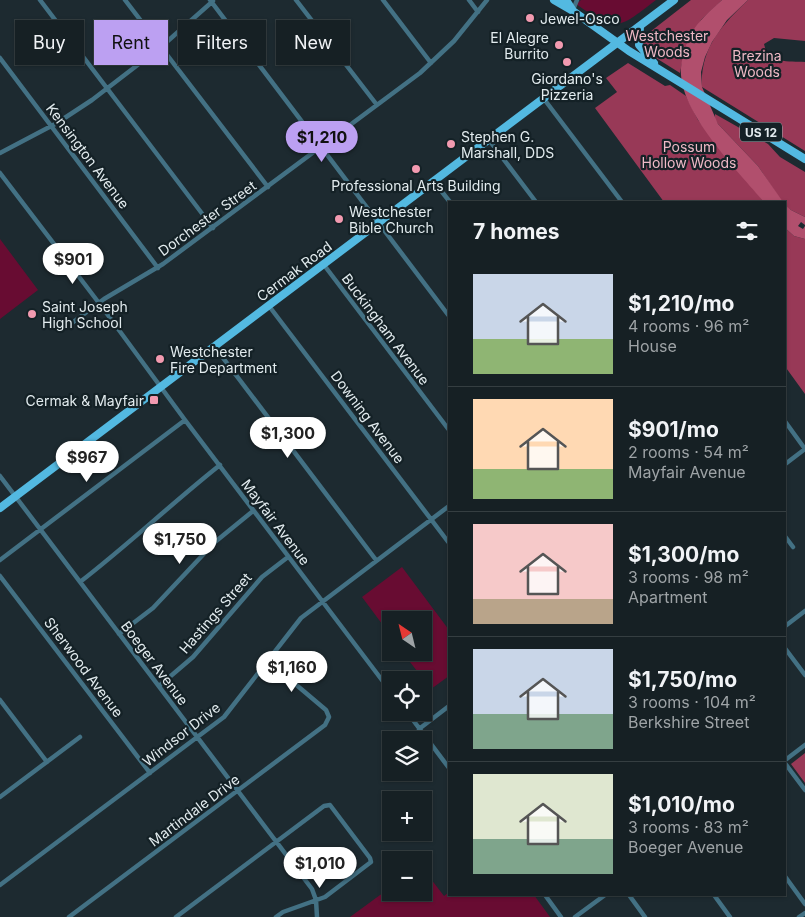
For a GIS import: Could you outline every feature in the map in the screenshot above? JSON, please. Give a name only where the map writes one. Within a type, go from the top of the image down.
[{"type":"main road","name":"US 12","points":[[554,0],[571,5],[618,43],[805,160]]},
{"type":"main road","name":"Cermak Road","points":[[0,508],[674,0]]},
{"type":"main road","points":[[640,26],[639,45],[646,55],[666,74]]},
{"type":"street","points":[[40,0],[213,228]]},
{"type":"street","points":[[125,0],[140,20]]},
{"type":"street","points":[[296,0],[377,105]]},
{"type":"street","points":[[383,0],[431,63]]},
{"type":"street","points":[[469,0],[478,12]]},
{"type":"street","name":"Dorchester Street","points":[[68,326],[99,303],[158,268],[322,147],[431,63],[454,41],[487,0]]},
{"type":"street","points":[[571,5],[577,0]]},
{"type":"street","points":[[168,41],[212,1],[448,315]]},
{"type":"street","points":[[168,56],[268,187]]},
{"type":"street","name":"Kensington Avenue","points":[[0,58],[158,268]]},
{"type":"street","points":[[0,152],[52,126],[107,89],[138,65]]},
{"type":"street","points":[[544,99],[621,201]]},
{"type":"street","points":[[489,140],[535,201]]},
{"type":"street","name":"Mayfair Avenue","points":[[0,173],[382,680]]},
{"type":"street","points":[[434,182],[449,201]]},
{"type":"street","name":"Buckingham Avenue","points":[[324,265],[448,429]]},
{"type":"street","name":"Downing Avenue","points":[[269,306],[448,541]]},
{"type":"street","points":[[214,346],[376,560]]},
{"type":"street","points":[[0,560],[185,420]]},
{"type":"street","points":[[786,423],[805,449],[786,463]]},
{"type":"street","points":[[80,582],[109,560],[180,497],[220,465]]},
{"type":"street","name":"Boeger Avenue","points":[[0,476],[312,889],[316,900],[317,917]]},
{"type":"street","name":"Windsor Drive","points":[[0,885],[226,715],[298,621],[448,507]]},
{"type":"street","points":[[119,634],[153,608],[216,542],[253,511]]},
{"type":"street","points":[[786,538],[793,547]]},
{"type":"street","name":"Hastings Street","points":[[159,686],[193,657],[262,577],[288,556]]},
{"type":"street","name":"Sherwood Avenue","points":[[0,576],[150,772]]},
{"type":"street","points":[[786,625],[805,611]]},
{"type":"street","points":[[786,650],[805,675]]},
{"type":"street","name":"Martindale Drive","points":[[69,917],[320,729],[330,717],[321,704],[268,661]]},
{"type":"street","points":[[0,700],[47,762]]},
{"type":"street","points":[[419,729],[448,707]]},
{"type":"street","points":[[413,721],[448,767]]},
{"type":"street","points":[[0,797],[80,737]]},
{"type":"street","points":[[786,759],[805,745]]},
{"type":"street","points":[[786,764],[805,790]]},
{"type":"street","points":[[176,917],[328,804],[372,862],[329,894],[283,912],[276,917]]},
{"type":"street","points":[[786,878],[805,904]]},
{"type":"street","points":[[546,896],[562,917]]},
{"type":"street","points":[[575,917],[603,896]]},
{"type":"street","points":[[630,896],[645,917]]},
{"type":"street","points":[[715,896],[730,917]]},
{"type":"street","points":[[799,917],[805,913]]},
{"type":"shaded area","points":[[581,0],[656,0],[625,22],[617,24],[600,20],[576,4]]},
{"type":"shaded area","points":[[722,0],[748,0],[727,20],[712,42],[701,72],[702,87],[718,124],[758,166],[782,201],[763,201],[714,143],[692,108],[684,91],[681,75],[682,60],[691,34],[705,16]]},
{"type":"shaded area","points":[[786,206],[805,217],[805,225],[801,222],[798,226],[803,229],[805,226],[805,239],[794,236],[786,229]]},
{"type":"shaded area","points":[[0,239],[38,290],[0,319]]},
{"type":"shaded area","points":[[402,567],[448,629],[448,677],[432,688],[432,671],[417,671],[409,661],[432,661],[432,611],[382,611],[382,624],[362,597]]},
{"type":"shaded area","points":[[432,880],[444,896],[448,893],[448,896],[535,896],[550,917],[350,917],[382,894],[382,901],[432,901]]},
{"type":"green space","name":"Westchester Woods","points":[[691,0],[722,0],[701,20],[684,53],[680,73],[648,53],[641,43],[646,35]]},
{"type":"green space","name":"Brezina Woods","points":[[748,0],[805,0],[805,41],[774,38],[764,44],[766,50],[775,58],[786,61],[805,62],[805,151],[702,87],[702,73],[705,60],[714,38]]},
{"type":"green space","name":"Possum Hollow Woods","points":[[628,63],[665,86],[670,85],[686,96],[698,120],[763,201],[663,201],[595,108],[617,92],[606,78]]},
{"type":"green space","points":[[715,114],[768,144],[780,157],[805,172],[805,217],[786,206],[786,201],[781,201],[758,166],[715,119]]},
{"type":"green space","points":[[786,229],[794,236],[805,239],[805,394],[786,368]]},
{"type":"green space","points":[[805,753],[805,783],[791,764]]},
{"type":"place","name":"Jewel-Osco","points":[[530,18]]},
{"type":"place","name":"El Alegre Burrito","points":[[559,45]]},
{"type":"place","name":"Giordano's Pizzeria","points":[[567,62]]},
{"type":"place","name":"Stephen G. Marshall, DDS","points":[[451,144]]},
{"type":"place","name":"Professional Arts Building","points":[[416,169]]},
{"type":"place","name":"Westchester Bible Church","points":[[339,219]]},
{"type":"place","name":"Saint Joseph High School","points":[[32,314]]},
{"type":"place","name":"Westchester Fire Department","points":[[160,359]]},
{"type":"place","name":"Cermak & Mayfair","points":[[154,400]]}]
